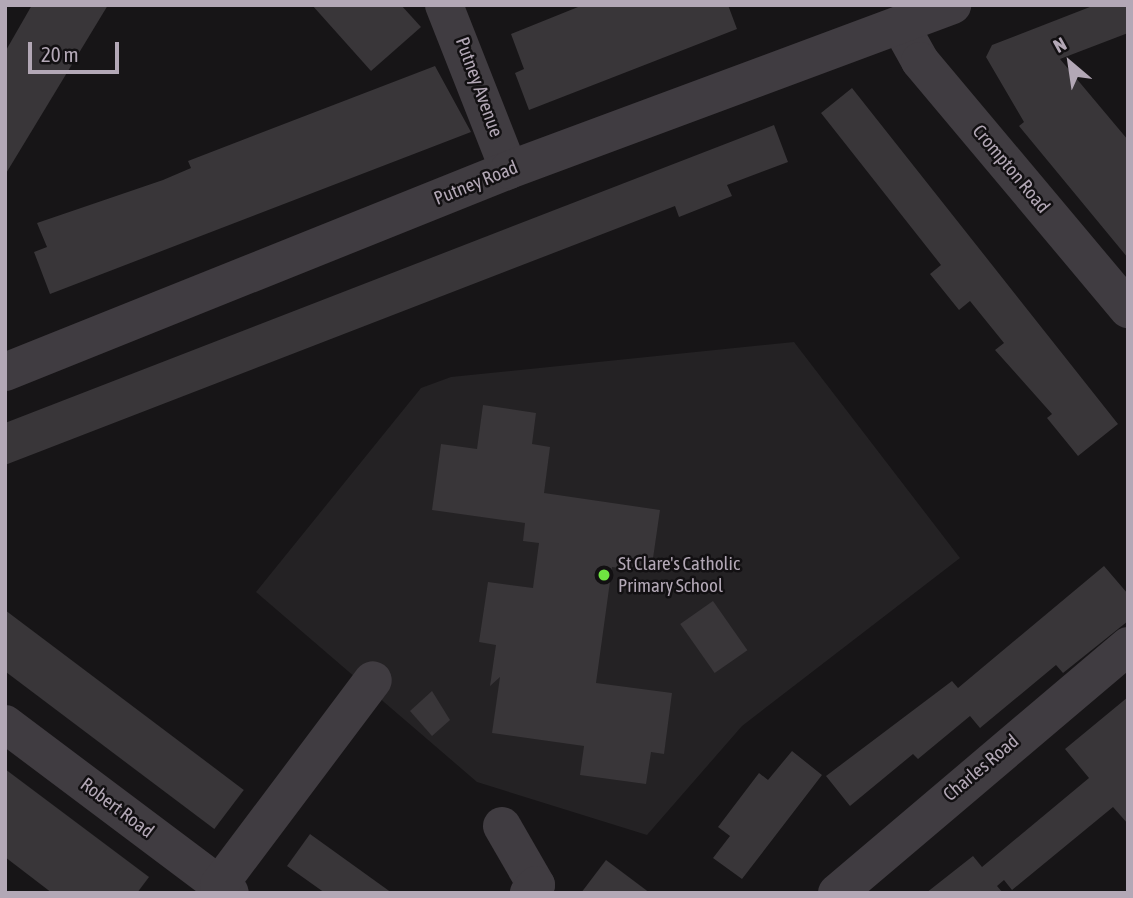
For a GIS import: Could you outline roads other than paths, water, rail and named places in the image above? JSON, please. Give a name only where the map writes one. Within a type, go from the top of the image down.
[{"type":"street","name":"Putney Avenue","points":[[444,5],[509,170]]},
{"type":"street","name":"Putney Road","points":[[5,372],[883,20],[952,5]]},
{"type":"street","name":"Crompton Road","points":[[883,20],[1127,305]]},
{"type":"street","name":"Charles Road","points":[[836,893],[1128,646]]},
{"type":"street","points":[[224,889],[373,680]]},
{"type":"street","name":"Robert Road","points":[[5,724],[224,889]]},
{"type":"street","points":[[502,826],[536,885],[529,893]]},
{"type":"place","name":"St Clare's Catholic Primary School","points":[[604,575]]}]
